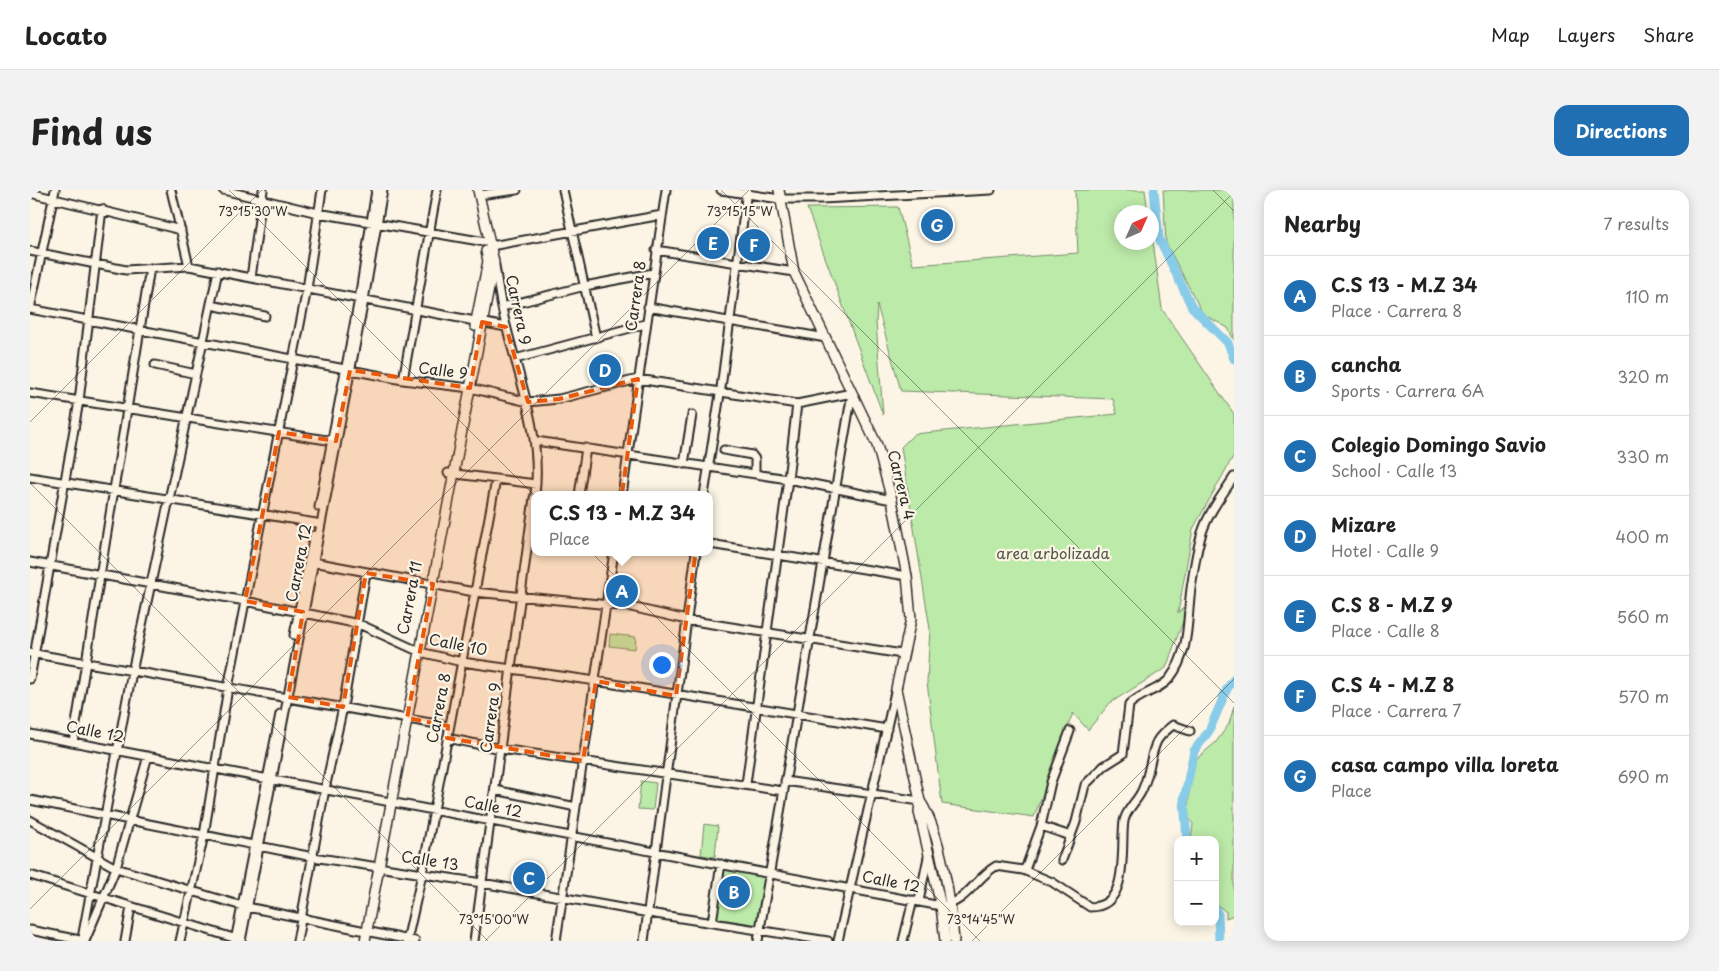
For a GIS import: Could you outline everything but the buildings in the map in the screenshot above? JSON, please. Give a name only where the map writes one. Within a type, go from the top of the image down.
[{"type":"main road","name":"Carrera 9","points":[[476,192],[491,262]]},
{"type":"main road","name":"Carrera 4","points":[[779,195],[794,272],[877,445],[892,500],[906,576],[911,619],[896,689],[920,801],[919,812],[946,905],[944,941]]},
{"type":"main road","name":"Carrera 11","points":[[360,941],[364,931],[377,866],[491,262]]},
{"type":"main road","name":"Carrera 4","points":[[920,801],[926,810],[931,827],[954,941]]},
{"type":"main road","name":"Carrera 11","points":[[364,931],[365,941]]},
{"type":"street","points":[[172,190],[189,266]]},
{"type":"street","points":[[223,190],[318,213],[488,244],[573,232],[662,215]]},
{"type":"street","points":[[251,278],[263,190]]},
{"type":"street","points":[[180,941],[204,835],[228,688],[307,289],[322,190]]},
{"type":"street","name":"Carrera 12","points":[[239,940],[362,299],[374,224],[376,190]]},
{"type":"street","name":"Carrera 12","points":[[374,224],[383,190]]},
{"type":"street","points":[[403,380],[437,190]]},
{"type":"street","points":[[476,192],[517,190]]},
{"type":"street","points":[[563,190],[596,338]]},
{"type":"street","name":"Carrera 8","points":[[622,491],[645,324],[666,190]]},
{"type":"street","points":[[721,190],[822,199],[991,190]]},
{"type":"street","points":[[705,491],[730,322],[746,192]]},
{"type":"street","points":[[30,193],[54,194],[102,210],[180,230]]},
{"type":"street","points":[[30,309],[54,194]]},
{"type":"street","points":[[30,678],[32,653],[79,401],[102,210]]},
{"type":"street","points":[[656,250],[737,261],[794,272]]},
{"type":"street","points":[[30,251],[126,270],[189,266],[506,327]]},
{"type":"street","name":"Carrera 9","points":[[491,262],[506,327],[528,402],[536,441],[535,491]]},
{"type":"street","points":[[73,742],[150,268]]},
{"type":"street","points":[[86,940],[82,935],[132,672],[218,272]]},
{"type":"street","points":[[502,306],[585,286],[653,273]]},
{"type":"street","points":[[211,305],[265,316]]},
{"type":"street","points":[[648,307],[826,338]]},
{"type":"street","name":"Calle 9","points":[[30,309],[347,370],[403,380],[467,388],[528,402],[559,399],[638,379],[797,404],[852,393]]},
{"type":"street","points":[[515,359],[645,324]]},
{"type":"street","points":[[155,365],[196,374]]},
{"type":"street","points":[[30,393],[334,441]]},
{"type":"street","points":[[758,941],[852,393]]},
{"type":"street","points":[[746,784],[797,404]]},
{"type":"street","points":[[684,464],[692,415]]},
{"type":"street","name":"Carrera 12","points":[[311,561],[316,523],[334,441]]},
{"type":"street","points":[[536,441],[788,479],[892,500]]},
{"type":"street","points":[[580,491],[586,448]]},
{"type":"street","points":[[724,450],[752,455],[755,459],[755,474]]},
{"type":"street","points":[[451,474],[536,484]]},
{"type":"street","points":[[30,477],[168,501],[316,523]]},
{"type":"street","points":[[1062,860],[1071,836],[1085,785],[1104,766],[1122,754],[1130,705],[1169,679],[1178,665],[1185,648],[1189,624],[1191,583],[1202,532],[1212,510],[1234,477]]},
{"type":"street","name":"Carrera 8","points":[[410,940],[448,726],[496,480]]},
{"type":"street","name":"Carrera 9","points":[[474,941],[531,532]]},
{"type":"street","points":[[713,544],[906,576]]},
{"type":"street","points":[[556,941],[613,556]]},
{"type":"street","points":[[644,941],[695,556]]},
{"type":"street","points":[[311,561],[366,573],[474,592],[631,606],[687,620],[902,654]]},
{"type":"street","name":"Calle 10","points":[[30,562],[301,611],[359,624],[417,650],[462,662],[596,681],[676,696],[887,729]]},
{"type":"street","points":[[297,941],[325,789],[359,624],[366,573]]},
{"type":"street","points":[[32,653],[448,726]]},
{"type":"street","points":[[838,941],[896,689]]},
{"type":"street","points":[[946,905],[961,900],[979,878],[996,866],[1023,870],[1052,882],[1090,907],[1096,907],[1109,899],[1115,892],[1120,879],[1126,817],[1144,787],[1157,742],[1162,734],[1173,725],[1190,731]]},
{"type":"street","points":[[1023,870],[1029,862],[1041,826],[1052,782],[1070,731]]},
{"type":"street","name":"Calle 12","points":[[30,734],[916,901],[946,905]]},
{"type":"street","points":[[446,738],[783,791]]},
{"type":"street","points":[[86,940],[116,868],[128,820],[148,756]]},
{"type":"street","points":[[785,781],[920,801]]},
{"type":"street","points":[[495,790],[576,807]]},
{"type":"street","name":"Calle 13","points":[[30,800],[313,857],[482,883],[649,913],[828,941]]},
{"type":"street","points":[[30,820],[116,868],[245,906],[410,940]]},
{"type":"street","points":[[1041,826],[1071,836]]},
{"type":"street","points":[[903,941],[930,852]]},
{"type":"street","points":[[712,922],[721,864]]},
{"type":"street","points":[[30,875],[239,940]]},
{"type":"street","points":[[125,941],[131,907]]},
{"type":"street","points":[[30,930],[86,940]]},
{"type":"highlighted area","points":[[482,322],[506,327],[528,402],[559,399],[638,379],[617,530],[697,542],[676,696],[596,681],[583,761],[447,738],[448,726],[407,718],[433,584],[366,573],[343,707],[288,697],[303,612],[245,601],[279,432],[336,441],[350,370],[470,388]]},
{"type":"green space","name":"area arbolizada","points":[[1075,190],[1145,190],[1147,205],[1114,205],[1114,250],[1154,250],[1162,309],[1234,414],[1234,455],[1193,529],[1178,613],[1190,602],[1166,668],[1110,703],[1088,730],[1073,713],[1034,817],[942,804],[927,682],[930,629],[901,447],[914,434],[1117,414],[1113,399],[901,391],[877,305],[876,322],[883,415],[807,208],[898,207],[913,265],[1078,253]]},
{"type":"green space","points":[[1163,190],[1234,190],[1234,340],[1228,328],[1203,314],[1166,243]]},
{"type":"green space","points":[[610,634],[636,637],[635,649],[609,646]]},
{"type":"green space","points":[[1234,706],[1234,915],[1226,918],[1226,912],[1219,906],[1219,836],[1192,836],[1193,824],[1188,817],[1194,761],[1216,742],[1229,724]]},
{"type":"green space","points":[[641,781],[656,783],[653,810],[638,809]]},
{"type":"green space","points":[[704,824],[718,826],[715,857],[701,855]]},
{"type":"green space","points":[[724,870],[765,876],[756,925],[716,920]]},
{"type":"waterway","points":[[1154,190],[1159,238],[1192,307],[1228,343],[1234,359]]},
{"type":"waterway","points":[[1187,836],[1184,800],[1194,751],[1209,731],[1227,689],[1234,679]]},
{"type":"waterway","points":[[1218,926],[1219,941]]},
{"type":"place","name":"casa campo villa loreta","points":[[937,225]]},
{"type":"place","name":"C.S 8 - M.Z 9","points":[[713,243]]},
{"type":"place","name":"C.S 4 - M.Z 8","points":[[754,245]]},
{"type":"place","name":"Mizare","points":[[605,370]]},
{"type":"place","name":"C.S 13 - M.Z 34","points":[[622,591]]},
{"type":"place","name":"Colegio Domingo Savio","points":[[529,878]]},
{"type":"place","name":"cancha","points":[[734,892]]}]
